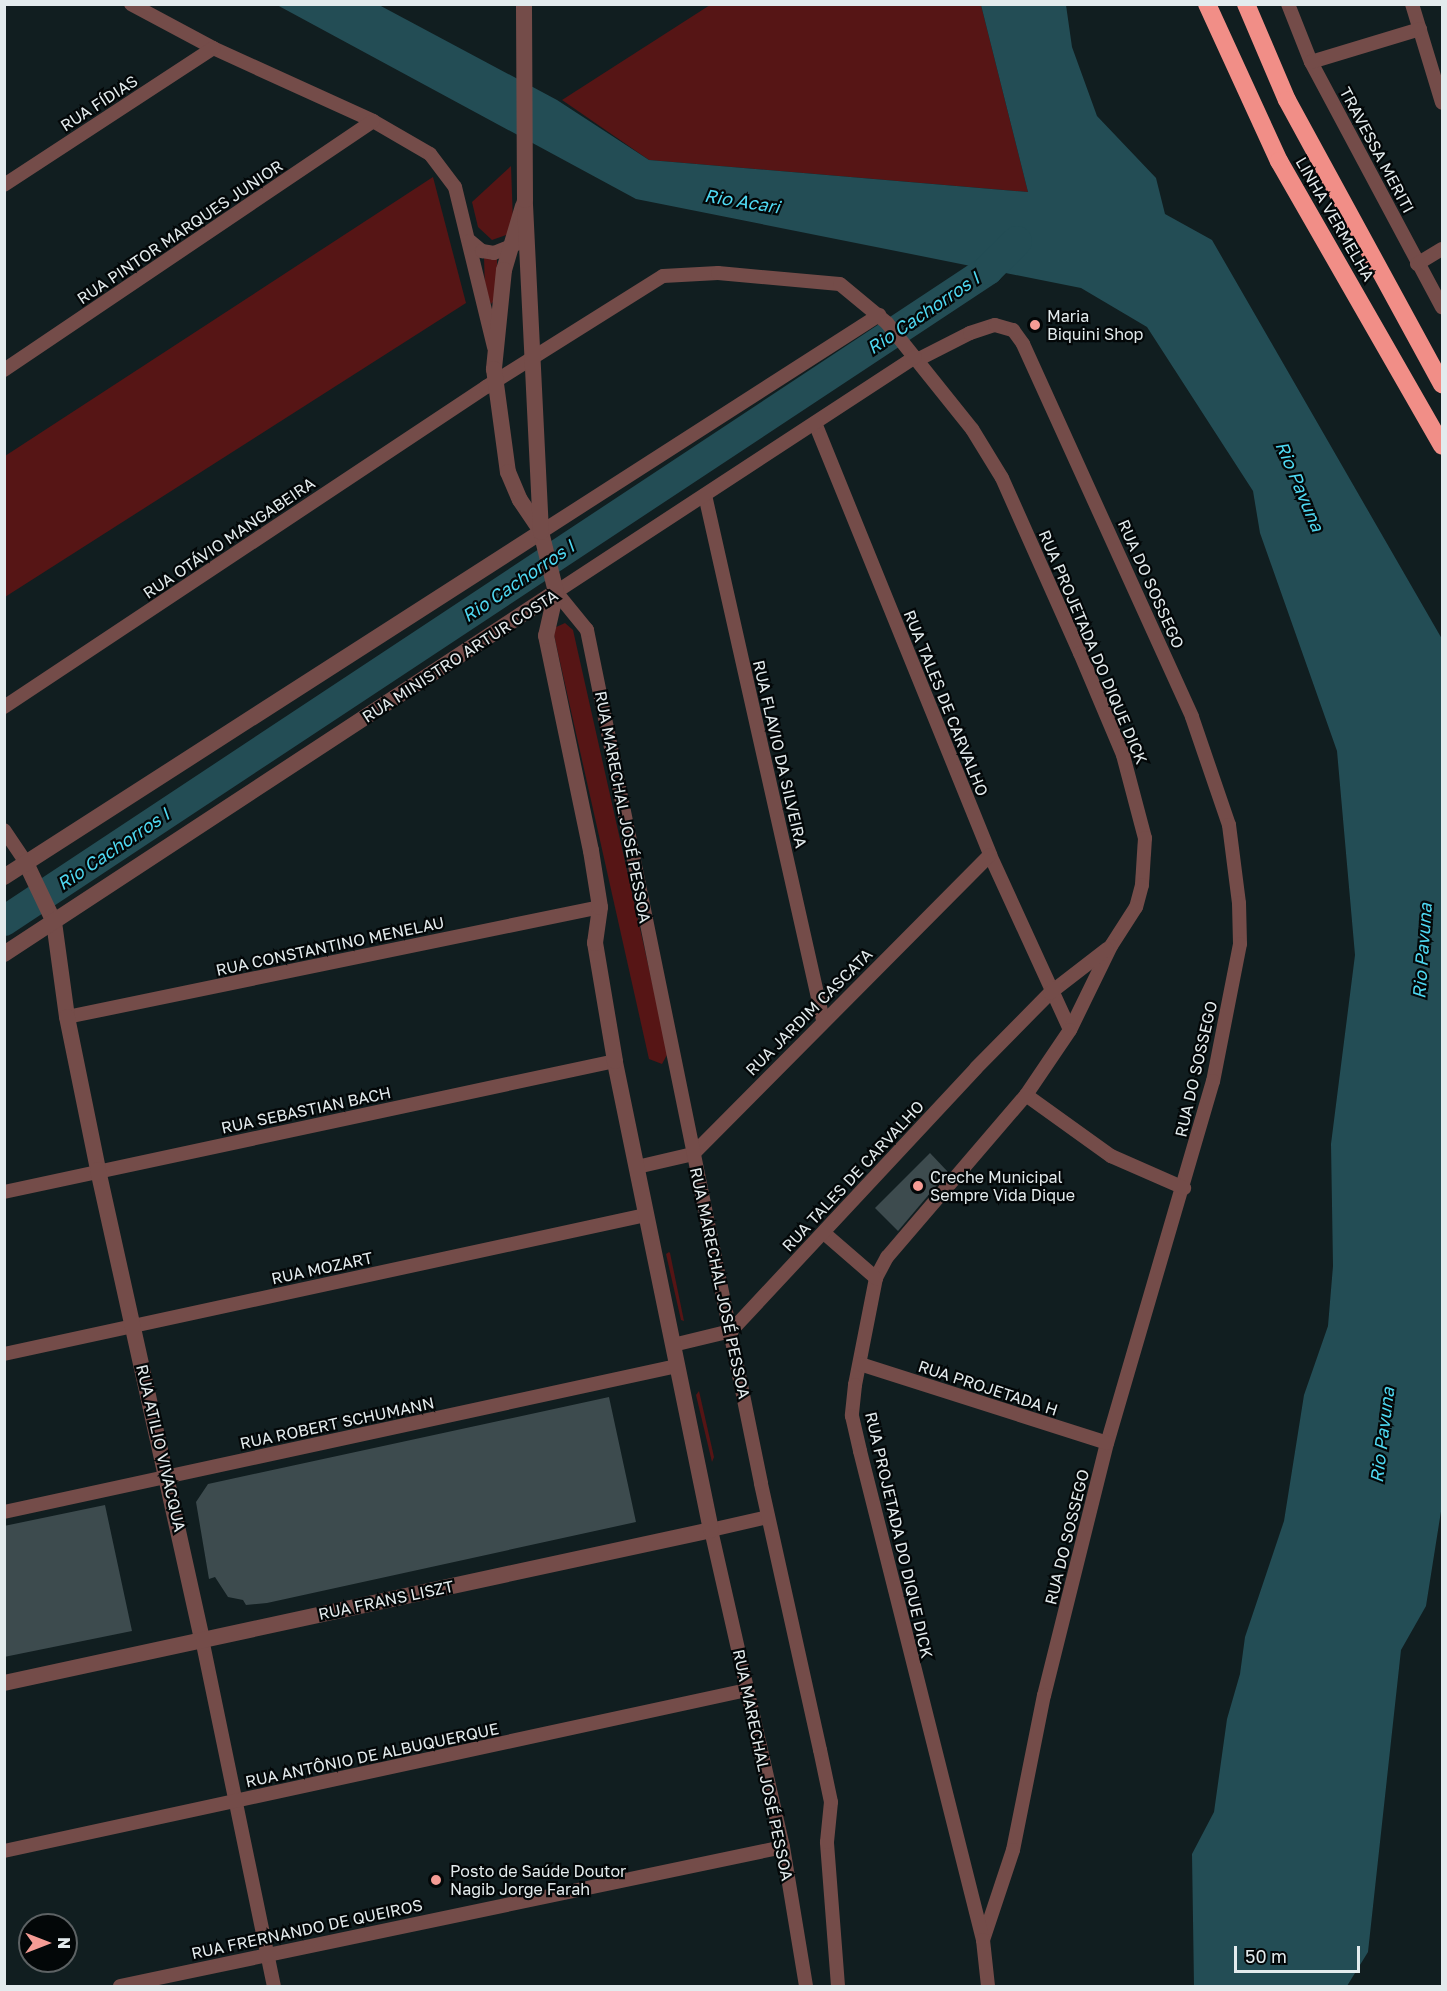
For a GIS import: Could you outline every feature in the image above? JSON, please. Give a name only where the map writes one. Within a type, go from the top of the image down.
[{"type":"highway","name":"LINHA VERMELHA","points":[[1207,4],[1279,161],[1443,446]]},
{"type":"highway","name":"LINHA VERMELHA","points":[[1246,4],[1287,100],[1443,384]]},
{"type":"street","points":[[131,4],[213,48],[373,121],[430,154],[445,170],[455,187],[470,241],[494,350]]},
{"type":"street","points":[[524,4],[525,200]]},
{"type":"street","name":"TRAVESSA MERITI","points":[[1288,4],[1311,62],[1417,264],[1443,307]]},
{"type":"street","points":[[1412,4],[1443,104]]},
{"type":"street","points":[[1311,62],[1420,29]]},
{"type":"street","name":"RUA FÍDIAS","points":[[4,185],[213,48]]},
{"type":"street","name":"RUA PINTOR MARQUES JUNIOR","points":[[4,370],[373,121]]},
{"type":"street","name":"RUA MARECHAL JOSÉ PESSOA","points":[[525,200],[509,245],[494,350],[495,381],[497,407],[513,485],[541,532]]},
{"type":"street","name":"RUA MARECHAL JOSÉ PESSOA","points":[[525,200],[541,532],[554,584],[587,630],[768,1517],[831,1802],[827,1842],[838,1986]]},
{"type":"street","points":[[470,241],[494,253],[509,245],[519,244],[528,250]]},
{"type":"street","points":[[1417,264],[1443,249]]},
{"type":"street","name":"RUA OTÁVIO MANGABEIRA","points":[[4,707],[495,381],[652,281],[679,273],[820,280],[848,289],[883,319],[904,342]]},
{"type":"street","points":[[4,877],[30,869],[541,532],[883,319]]},
{"type":"street","name":"RUA DO SOSSEGO","points":[[916,358],[983,327],[1004,326],[1018,337],[1187,706],[1229,825],[1240,944],[1213,1081],[1184,1188],[1142,1316],[1107,1443],[1044,1695],[1013,1850],[983,1940]]},
{"type":"street","name":"RUA PROJETADA DO DIQUE DICK","points":[[904,342],[988,452],[1002,478],[1123,755],[1141,811],[1145,850],[1136,907],[1111,946],[1070,1030],[1026,1095],[887,1257],[876,1278],[852,1416],[983,1940],[988,1986]]},
{"type":"street","name":"RUA MINISTRO ARTUR COSTA","points":[[4,954],[52,916],[554,584],[705,495],[916,358]]},
{"type":"street","points":[[471,397],[497,407]]},
{"type":"street","name":"RUA TALES DE CARVALHO","points":[[815,423],[990,855],[1050,993],[1070,1030]]},
{"type":"street","name":"RUA FLAVIO DA SILVEIRA","points":[[705,495],[823,1020]]},
{"type":"street","name":"RUA MARECHAL JOSÉ PESSOA","points":[[554,584],[546,636],[600,907],[595,943],[615,1062],[711,1530],[783,1847],[806,1986]]},
{"type":"street","points":[[4,830],[30,869]]},
{"type":"street","name":"RUA JARDIM CASCATA","points":[[693,1154],[823,1020],[990,855]]},
{"type":"street","name":"RUA ATILIO VIVACQUA","points":[[30,869],[52,916],[67,1017],[98,1170],[168,1477],[274,1986]]},
{"type":"street","name":"RUA CONSTANTINO MENELAU","points":[[67,1017],[600,907]]},
{"type":"street","name":"RUA TALES DE CARVALHO","points":[[731,1331],[1050,993],[1111,946]]},
{"type":"street","name":"RUA SEBASTIAN BACH","points":[[4,1192],[98,1170],[615,1062]]},
{"type":"street","points":[[1026,1095],[1111,1156],[1184,1188]]},
{"type":"street","points":[[638,1167],[693,1154]]},
{"type":"street","name":"RUA MOZART","points":[[4,1354],[646,1215]]},
{"type":"street","points":[[824,1233],[876,1278]]},
{"type":"street","points":[[673,1346],[731,1331]]},
{"type":"street","name":"RUA PROJETADA H","points":[[860,1364],[1107,1443]]},
{"type":"street","name":"RUA ROBERT SCHUMANN","points":[[4,1512],[677,1366]]},
{"type":"street","name":"RUA FRANS LISZT","points":[[4,1683],[768,1517]]},
{"type":"street","name":"RUA ANTÔNIO DE ALBUQUERQUE","points":[[4,1851],[747,1690]]},
{"type":"street","name":"RUA FRERNANDO DE QUEIROS","points":[[120,1986],[783,1847]]},
{"type":"shaded area","points":[[710,5],[981,5],[1028,192],[649,160],[562,100]]},
{"type":"shaded area","points":[[511,166],[513,222],[509,234],[492,240],[478,227],[472,202]]},
{"type":"shaded area","points":[[433,177],[466,303],[5,597],[5,456]]},
{"type":"shaded area","points":[[484,258],[497,259],[497,298],[491,304],[485,290]]},
{"type":"shaded area","points":[[565,623],[573,630],[668,1053],[662,1064],[649,1059],[554,635],[554,628]]},
{"type":"shaded area","points":[[669,1252],[684,1321],[681,1320],[666,1254]]},
{"type":"shaded area","points":[[699,1391],[714,1457],[712,1462],[696,1395]]},
{"type":"water","points":[[277,5],[379,5],[557,100],[649,160],[1028,192],[981,5],[1066,5],[1072,47],[1097,116],[1156,178],[1165,214],[1212,240],[1442,639],[1442,1505],[1426,1606],[1401,1650],[1368,1952],[1347,1986],[1194,1986],[1192,1854],[1214,1812],[1227,1719],[1240,1674],[1245,1637],[1284,1521],[1304,1395],[1328,1326],[1333,1266],[1331,1144],[1355,955],[1337,751],[1260,533],[1253,491],[1147,327],[1081,288],[636,199]]},
{"type":"building","points":[[930,1153],[948,1172],[898,1231],[875,1208]]},
{"type":"building","points":[[609,1397],[636,1522],[267,1603],[246,1605],[243,1600],[228,1597],[215,1577],[209,1579],[196,1502],[208,1484]]},
{"type":"building","points":[[105,1505],[132,1631],[4,1657],[4,1526]]},
{"type":"waterway","name":"Rio Cachorros I","points":[[4,921],[988,270],[1017,241]]},
{"type":"place","name":"Maria Biquini Shop","points":[[1035,325]]},
{"type":"place","name":"Creche Municipal Sempre Vida Dique","points":[[918,1186]]},
{"type":"place","name":"Posto de Saúde Doutor Nagib Jorge Farah","points":[[436,1880]]},
{"type":"water label","name":"Rio Acari","points":[[742,201]]},
{"type":"water label","name":"Rio Pavuna","points":[[1300,486]]},
{"type":"water label","name":"Rio Pavuna","points":[[1422,951]]},
{"type":"water label","name":"Rio Pavuna","points":[[1382,1435]]}]
